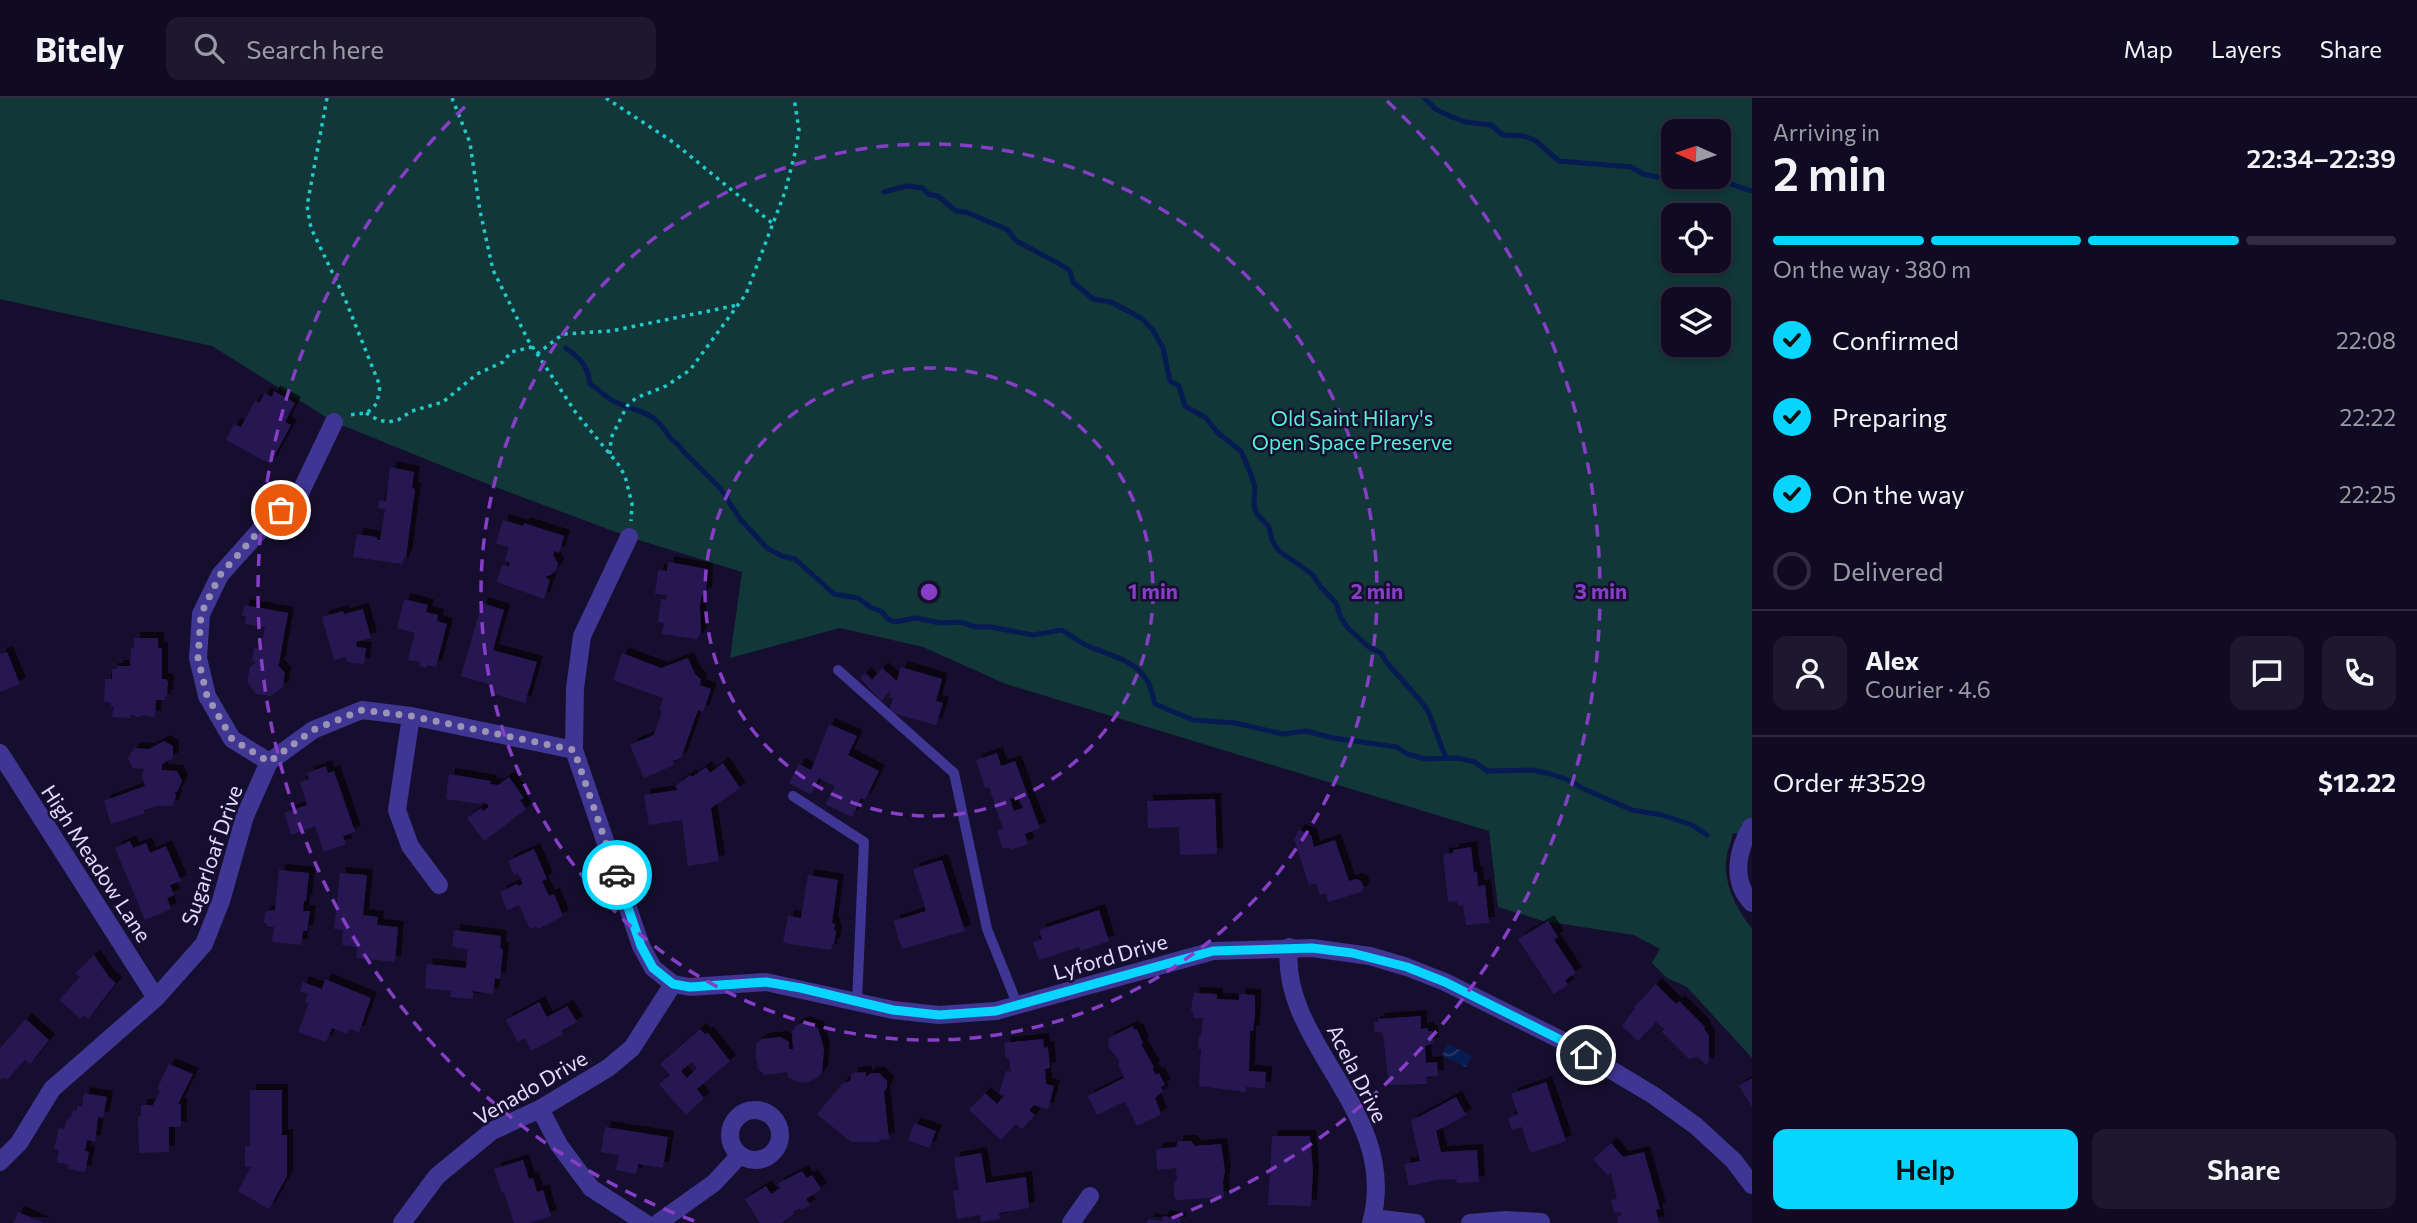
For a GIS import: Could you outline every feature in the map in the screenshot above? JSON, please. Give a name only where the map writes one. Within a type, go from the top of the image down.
[{"type":"street","points":[[334,422],[300,491],[220,575],[201,614],[198,658],[207,696],[232,739],[269,762],[313,730],[362,710],[411,716],[574,750]]},
{"type":"street","points":[[629,537],[582,636],[575,688],[574,750],[641,946],[653,968],[673,984]]},
{"type":"street","points":[[411,716],[397,810],[410,846],[439,885]]},
{"type":"street","name":"High Meadow Lane","points":[[0,753],[156,998]]},
{"type":"street","name":"Sugarloaf Drive","points":[[0,1162],[19,1143],[52,1089],[156,998],[204,944],[221,901],[245,816],[269,762]]},
{"type":"street","points":[[1751,827],[1738,858],[1739,877],[1744,894],[1752,903]]},
{"type":"street","name":"Lyford Drive","points":[[673,984],[690,987],[766,982],[893,1010],[939,1015],[996,1011],[1018,1006],[1213,951],[1289,947],[1352,953],[1407,967],[1445,982],[1563,1041],[1653,1095],[1696,1125],[1734,1161],[1752,1185]]},
{"type":"street","name":"Acela Drive","points":[[1289,947],[1288,963],[1294,998],[1355,1109],[1370,1148],[1376,1177],[1372,1220]]},
{"type":"street","name":"Venado Drive","points":[[402,1223],[438,1176],[492,1131],[540,1109],[608,1068],[632,1048],[673,984]]},
{"type":"street","points":[[540,1109],[559,1145],[591,1188],[645,1223]]},
{"type":"street","points":[[658,1223],[714,1183],[740,1155]]},
{"type":"street","points":[[1071,1223],[1090,1196]]},
{"type":"street","points":[[1372,1220],[1416,1223]]},
{"type":"street","points":[[1469,1223],[1506,1220],[1541,1223]]},
{"type":"lane","points":[[838,670],[954,773],[987,929],[1018,1006]]},
{"type":"lane","points":[[793,796],[864,842],[857,1002]]},
{"type":"path","points":[[327,98],[307,206],[311,228],[345,299],[380,386],[377,402],[366,413],[346,416],[334,422]]},
{"type":"path","points":[[452,98],[470,143],[480,212],[493,270],[537,354],[576,413],[625,476],[632,504],[629,537]]},
{"type":"path","points":[[606,98],[673,142],[772,223]]},
{"type":"path","points":[[610,454],[611,439],[627,406],[636,398],[666,386],[690,370],[746,294],[785,192],[798,140],[794,98]]},
{"type":"path","points":[[537,354],[564,334],[611,331],[738,305]]},
{"type":"path","points":[[366,413],[378,420],[398,420],[412,411],[443,402],[477,374],[498,365],[511,352],[533,347]]},
{"type":"green space","name":"Old Saint Hilary's Open Space Preserve","points":[[0,98],[1752,98],[1752,837],[1733,833],[1726,870],[1733,897],[1752,928],[1752,1058],[1687,987],[1667,978],[1652,963],[1660,949],[1634,935],[1543,921],[1498,907],[1489,831],[1006,684],[923,647],[840,628],[730,658],[742,572],[629,537],[334,422],[212,346],[0,299]]},
{"type":"water","points":[[1448,1044],[1472,1056],[1466,1067],[1442,1055]]},
{"type":"building","points":[[274,391],[295,403],[285,422],[291,425],[270,464],[226,440],[234,424],[241,427],[255,401],[259,403],[265,393],[272,397]]},
{"type":"building","points":[[390,467],[414,472],[412,488],[415,489],[403,564],[353,557],[357,534],[377,537],[377,540],[380,540],[385,509],[378,508],[379,500],[386,501]]},
{"type":"building","points":[[503,520],[523,526],[524,523],[564,536],[559,553],[554,551],[553,555],[558,563],[557,568],[551,575],[546,576],[550,580],[544,599],[497,582],[502,565],[509,566],[510,563],[505,561],[509,547],[496,543]]},
{"type":"building","points":[[668,562],[707,569],[706,593],[701,596],[701,633],[697,639],[662,634],[664,623],[658,622],[661,599],[666,600],[667,595],[655,594],[658,570],[667,571]]},
{"type":"building","points":[[404,599],[428,605],[426,612],[438,615],[437,621],[447,624],[436,667],[427,665],[426,668],[419,666],[420,662],[408,660],[415,633],[397,628]]},
{"type":"building","points":[[482,603],[504,610],[493,650],[537,662],[525,703],[490,693],[492,685],[461,676]]},
{"type":"building","points":[[244,605],[288,613],[277,664],[285,673],[283,687],[270,696],[256,694],[247,681],[250,667],[256,662],[252,661],[254,648],[261,649],[265,627],[245,624],[246,616],[242,616]]},
{"type":"building","points":[[363,609],[371,638],[356,642],[357,647],[366,648],[364,664],[352,663],[347,661],[346,657],[334,660],[322,617]]},
{"type":"building","points":[[134,638],[158,638],[158,648],[162,648],[162,679],[168,682],[167,696],[165,700],[156,700],[155,717],[112,717],[114,706],[111,706],[111,702],[104,702],[105,679],[112,679],[112,669],[117,669],[117,666],[130,666]]},
{"type":"building","points":[[7,652],[20,684],[0,692],[0,654]]},
{"type":"building","points":[[622,653],[661,668],[688,658],[695,674],[701,679],[700,685],[711,689],[703,712],[698,710],[681,758],[673,761],[674,765],[644,778],[630,745],[654,735],[662,711],[659,710],[663,698],[613,680]]},
{"type":"building","points":[[901,667],[942,679],[936,701],[943,703],[936,725],[889,712],[893,698],[889,697],[891,690],[881,701],[860,678],[865,673],[872,680],[882,668],[897,681]]},
{"type":"building","points":[[829,724],[857,736],[848,755],[879,771],[865,800],[861,798],[852,817],[826,804],[835,786],[819,778],[811,794],[789,783],[799,764],[811,770]]},
{"type":"building","points":[[164,741],[173,746],[173,758],[162,764],[162,770],[177,771],[182,781],[175,792],[173,806],[156,806],[143,810],[145,813],[111,824],[104,801],[145,786],[142,776],[144,769],[133,768],[128,758],[134,748],[149,749]]},
{"type":"building","points":[[997,753],[1001,766],[1015,761],[1040,828],[1025,834],[1028,844],[1010,850],[1009,847],[1003,849],[997,831],[1003,829],[989,787],[985,788],[976,760]],"holes":[[[1018,796],[1023,808],[1014,811],[1010,799]]]},
{"type":"building","points":[[723,763],[740,788],[711,808],[719,861],[688,866],[682,820],[649,825],[644,795],[678,790],[675,786],[690,775],[692,777],[706,767],[710,773]]},
{"type":"building","points":[[326,766],[328,773],[334,771],[355,832],[343,836],[346,844],[324,852],[315,826],[291,835],[284,813],[307,805],[300,782],[309,779],[307,773]]},
{"type":"building","points":[[449,774],[491,781],[490,784],[498,785],[509,777],[524,798],[520,800],[526,809],[484,841],[467,818],[481,808],[483,811],[489,807],[482,802],[446,799]]},
{"type":"building","points":[[1215,799],[1217,854],[1180,855],[1179,827],[1148,828],[1147,801]]},
{"type":"building","points":[[1299,830],[1311,835],[1314,847],[1335,840],[1349,881],[1361,881],[1364,887],[1361,892],[1328,902],[1326,893],[1320,895],[1316,883],[1309,885],[1294,839]]},
{"type":"building","points":[[130,841],[133,848],[146,843],[150,853],[166,846],[181,881],[170,885],[174,895],[167,898],[171,909],[145,920],[115,848]]},
{"type":"building","points":[[1471,847],[1478,886],[1485,885],[1489,923],[1466,925],[1463,905],[1458,906],[1457,901],[1448,902],[1443,854]]},
{"type":"building","points":[[534,849],[547,879],[542,881],[549,896],[554,894],[563,916],[538,929],[536,926],[530,929],[519,905],[507,910],[500,892],[523,884],[518,873],[514,875],[508,861]]},
{"type":"building","points":[[942,860],[965,931],[902,949],[893,921],[926,911],[913,869]]},
{"type":"building","points":[[279,870],[309,873],[303,911],[310,911],[307,931],[303,931],[301,945],[272,942],[274,927],[264,923],[265,912],[275,910]]},
{"type":"building","points":[[340,873],[367,875],[363,915],[378,917],[377,925],[398,927],[395,962],[356,958],[358,947],[342,945],[343,930],[334,929]]},
{"type":"building","points":[[808,875],[838,880],[832,923],[835,924],[836,931],[831,950],[783,943],[788,916],[801,918]]},
{"type":"building","points":[[1099,910],[1109,941],[1039,960],[1033,942],[1042,939],[1039,930]]},
{"type":"building","points":[[1548,921],[1558,937],[1554,939],[1576,973],[1565,980],[1568,985],[1554,994],[1518,939]]},
{"type":"building","points":[[454,930],[501,936],[500,948],[503,949],[500,979],[495,978],[493,994],[473,991],[473,999],[450,997],[451,991],[425,988],[427,964],[466,968],[468,949],[452,947]]},
{"type":"building","points":[[94,955],[116,983],[88,1019],[84,1015],[81,1019],[59,1000],[80,977],[75,973]]},
{"type":"building","points":[[325,979],[371,998],[359,1032],[349,1029],[347,1034],[332,1028],[326,1042],[298,1032],[309,1003],[305,1002],[308,994],[300,991],[303,982],[322,989]]},
{"type":"building","points":[[1656,984],[1676,1004],[1679,1001],[1705,1027],[1709,1035],[1709,1061],[1706,1065],[1698,1057],[1689,1059],[1662,1032],[1664,1029],[1656,1022],[1638,1041],[1622,1026],[1634,1007]]},
{"type":"building","points":[[1194,993],[1217,994],[1217,999],[1239,1000],[1239,994],[1255,995],[1253,1031],[1250,1031],[1249,1071],[1266,1072],[1265,1088],[1246,1087],[1246,1092],[1199,1086],[1201,1049],[1198,1049],[1203,1018],[1193,1018],[1191,1010]]},
{"type":"building","points":[[539,1002],[547,1017],[567,1006],[577,1022],[561,1031],[563,1034],[531,1051],[525,1038],[518,1042],[506,1020]]},
{"type":"building","points":[[1421,1016],[1421,1029],[1428,1028],[1428,1031],[1432,1031],[1433,1043],[1425,1046],[1426,1063],[1437,1062],[1438,1076],[1426,1077],[1427,1084],[1389,1085],[1383,1033],[1374,1031],[1374,1022],[1379,1022],[1378,1019]]},
{"type":"building","points":[[26,1019],[49,1040],[30,1064],[25,1060],[7,1080],[3,1077],[0,1080],[0,1048]]},
{"type":"building","points":[[804,1022],[818,1028],[824,1049],[822,1072],[817,1078],[806,1083],[788,1077],[787,1072],[765,1075],[758,1069],[756,1044],[762,1039],[781,1037],[789,1042],[789,1049],[793,1049],[792,1032]]},
{"type":"building","points":[[1133,1026],[1134,1030],[1137,1029],[1143,1043],[1141,1044],[1154,1067],[1152,1068],[1156,1075],[1159,1073],[1165,1085],[1155,1098],[1161,1114],[1137,1126],[1125,1101],[1097,1115],[1088,1096],[1124,1078],[1119,1060],[1109,1048],[1108,1038]]},
{"type":"building","points":[[700,1029],[705,1034],[708,1033],[730,1061],[697,1089],[704,1098],[686,1115],[659,1084],[670,1075],[660,1064]],"holes":[[[692,1062],[697,1068],[687,1078],[681,1071]]]},
{"type":"building","points":[[1043,1039],[1044,1048],[1048,1047],[1050,1068],[1045,1069],[1046,1084],[1054,1086],[1048,1109],[1034,1105],[1029,1110],[1035,1115],[1022,1129],[1016,1124],[1001,1140],[969,1110],[985,1093],[997,1104],[1005,1095],[999,1094],[1006,1071],[1011,1072],[1004,1043]]},
{"type":"building","points":[[169,1064],[193,1074],[178,1104],[181,1104],[181,1127],[169,1127],[169,1152],[139,1153],[138,1116],[141,1116],[141,1105],[153,1105]]},
{"type":"building","points":[[866,1072],[866,1077],[871,1073],[879,1073],[887,1081],[884,1093],[889,1139],[879,1142],[851,1142],[817,1114],[843,1083],[850,1081],[852,1073]]},
{"type":"building","points":[[1752,1078],[1752,1107],[1739,1086]]},
{"type":"building","points":[[1546,1082],[1566,1141],[1530,1153],[1522,1127],[1512,1130],[1508,1118],[1518,1114],[1511,1094]]},
{"type":"building","points":[[250,1090],[282,1090],[282,1135],[287,1135],[287,1176],[269,1209],[238,1191],[251,1167],[245,1167],[245,1146],[250,1146]]},
{"type":"building","points":[[84,1093],[107,1097],[103,1118],[98,1117],[95,1142],[87,1140],[85,1151],[89,1152],[85,1172],[68,1169],[69,1165],[57,1162],[59,1150],[54,1149],[59,1128],[64,1129],[73,1110],[77,1111],[78,1105],[82,1106]]},
{"type":"building","points":[[1456,1097],[1466,1115],[1436,1131],[1441,1152],[1477,1150],[1479,1182],[1436,1180],[1409,1186],[1404,1164],[1420,1161],[1411,1121]]},
{"type":"building","points":[[914,1123],[936,1131],[929,1148],[908,1140]]},
{"type":"building","points":[[605,1127],[668,1137],[663,1168],[638,1164],[636,1174],[616,1170],[619,1155],[601,1152]]},
{"type":"building","points":[[1272,1136],[1310,1136],[1313,1170],[1311,1206],[1268,1205]]},
{"type":"building","points":[[1178,1141],[1191,1141],[1195,1146],[1221,1144],[1225,1171],[1224,1197],[1174,1198],[1176,1168],[1157,1170],[1156,1149],[1176,1147]]},
{"type":"building","points":[[1611,1143],[1623,1157],[1644,1152],[1660,1209],[1656,1210],[1659,1223],[1618,1223],[1617,1217],[1621,1216],[1620,1212],[1614,1213],[1611,1200],[1617,1199],[1611,1173],[1608,1176],[1593,1159]]},
{"type":"building","points":[[981,1153],[986,1183],[1026,1177],[1029,1208],[999,1213],[1000,1219],[981,1222],[980,1215],[957,1219],[953,1191],[959,1190],[954,1158]]},
{"type":"building","points":[[523,1160],[529,1179],[533,1178],[537,1192],[543,1190],[551,1216],[529,1223],[514,1223],[494,1169]]},
{"type":"building","points":[[802,1171],[807,1178],[812,1175],[821,1189],[806,1199],[810,1205],[793,1212],[794,1214],[781,1223],[760,1223],[745,1199],[766,1186],[771,1194],[780,1188],[777,1184]]},
{"type":"building","points":[[18,1212],[44,1223],[13,1223]]},
{"type":"building","points":[[1163,1216],[1181,1219],[1180,1223],[1147,1223],[1148,1219],[1162,1221]]},
{"type":"waterway","points":[[1425,98],[1435,109],[1465,122],[1491,125],[1503,135],[1524,136],[1536,141],[1559,161],[1631,167],[1643,174],[1661,176]]},
{"type":"waterway","points":[[1731,185],[1752,191]]},
{"type":"waterway","points":[[884,192],[907,186],[923,188],[956,211],[966,212],[1008,230],[1016,241],[1070,271],[1073,282],[1093,299],[1111,302],[1141,318],[1153,330],[1163,348],[1170,381],[1179,386],[1185,406],[1206,418],[1218,433],[1241,451],[1255,488],[1254,506],[1257,514],[1269,527],[1278,550],[1313,575],[1336,603],[1348,628],[1370,648],[1381,653],[1419,699],[1428,711],[1446,758]]},
{"type":"waterway","points":[[566,348],[582,363],[590,384],[613,401],[656,420],[720,488],[740,519],[767,548],[795,559],[834,594],[858,598],[895,622],[916,618],[940,623],[960,622],[976,627],[1033,635],[1062,630],[1086,645],[1129,663],[1143,674],[1155,704],[1193,720],[1235,723],[1283,734],[1306,731],[1333,738],[1397,747],[1407,754],[1426,759],[1457,758],[1475,762],[1487,771],[1532,770],[1551,774],[1632,810],[1662,815],[1692,825],[1707,835]]},
{"type":"way so far","points":[[281,510],[220,575],[201,614],[198,658],[207,696],[232,739],[269,762],[313,730],[362,710],[411,716],[574,750],[617,875]]},
{"type":"route","points":[[617,875],[641,946],[653,968],[673,984],[690,987],[766,982],[893,1010],[939,1015],[996,1011],[1213,951],[1289,947],[1331,949],[1370,956],[1445,982],[1586,1055]]}]
